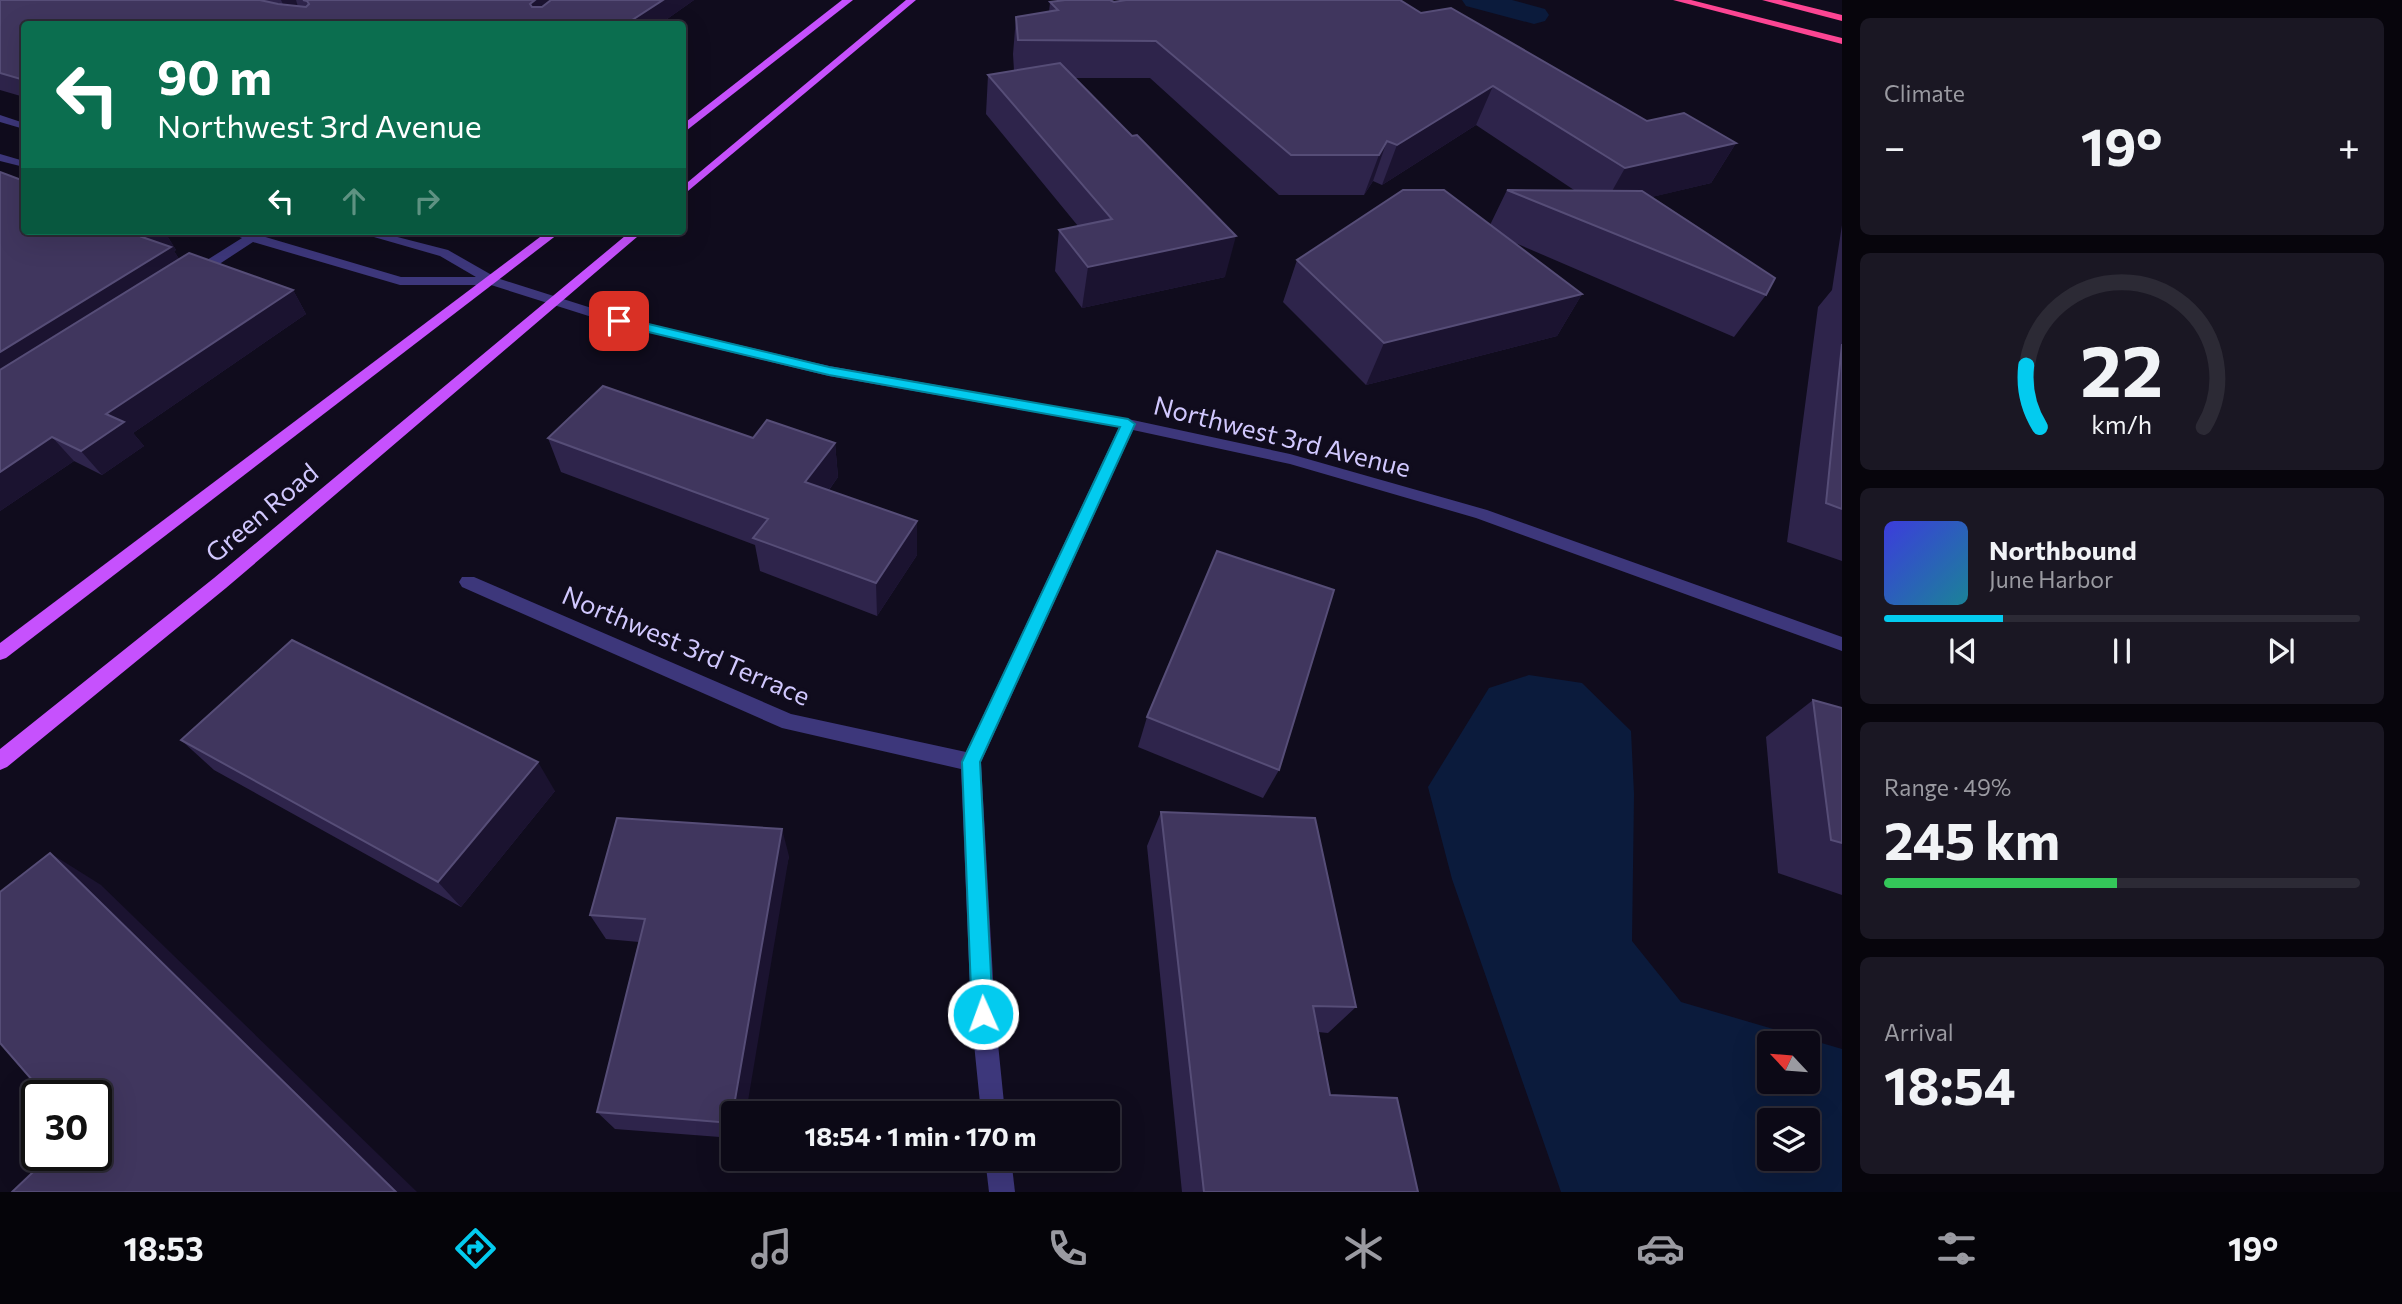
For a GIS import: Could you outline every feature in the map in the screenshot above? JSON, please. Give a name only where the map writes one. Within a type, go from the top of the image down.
[{"type":"highway","points":[[1678,0],[1842,41]]},
{"type":"highway","points":[[1767,0],[1842,18]]},
{"type":"main road","points":[[686,128],[848,0]]},
{"type":"main road","points":[[686,190],[911,0]]},
{"type":"main road","name":"Green Road","points":[[0,653],[551,235]]},
{"type":"main road","name":"Green Road","points":[[0,761],[220,583],[633,235]]},
{"type":"street","points":[[0,118],[21,125]]},
{"type":"street","points":[[0,157],[21,163]]},
{"type":"street","points":[[183,282],[254,235]]},
{"type":"street","points":[[259,235],[400,281],[492,281]]},
{"type":"street","points":[[374,235],[444,253],[492,281]]},
{"type":"street","name":"Northwest 3rd Avenue","points":[[492,281],[619,321],[829,371],[1128,424],[1290,459],[1481,514],[1842,644]]},
{"type":"street","points":[[992,1101],[983,1014],[971,762],[1128,424]]},
{"type":"street","name":"Northwest 3rd Terrace","points":[[468,582],[789,722],[971,762]]},
{"type":"street","points":[[1000,1171],[1002,1192]]},
{"type":"water","points":[[1529,675],[1582,683],[1631,731],[1634,794],[1632,941],[1681,1002],[1780,1031],[1757,1031],[1757,1094],[1820,1094],[1820,1043],[1842,1049],[1842,1192],[1561,1192],[1452,879],[1428,787],[1489,688]]},
{"type":"building","points":[[0,0],[260,0],[306,7],[309,4],[303,0],[535,0],[530,4],[532,7],[542,7],[551,0],[663,0],[631,21],[21,21],[21,79],[0,73]]},
{"type":"building","points":[[1400,0],[1421,13],[1451,8],[1647,121],[1684,113],[1736,143],[1625,168],[1493,86],[1397,145],[1387,141],[1379,155],[1291,155],[1156,41],[1018,40],[1016,17],[1058,10],[1050,2]]},
{"type":"building","points":[[1060,63],[1132,136],[1137,135],[1236,236],[1088,267],[1059,230],[1112,219],[988,75]]},
{"type":"building","points":[[0,172],[21,180],[21,235],[145,235],[142,237],[171,247],[0,352]]},
{"type":"building","points":[[1403,190],[1444,190],[1582,294],[1384,343],[1297,260]]},
{"type":"building","points":[[1507,190],[1642,191],[1775,278],[1766,295]]},
{"type":"building","points":[[189,253],[293,290],[106,414],[124,422],[81,451],[52,437],[0,472],[0,370]]},
{"type":"building","points":[[1842,344],[1842,509],[1826,503]]},
{"type":"building","points":[[603,386],[753,438],[767,420],[835,443],[805,482],[917,521],[876,583],[753,538],[768,519],[548,438]]},
{"type":"building","points":[[1217,551],[1334,590],[1279,770],[1147,717]]},
{"type":"building","points":[[292,640],[538,762],[438,882],[181,740]]},
{"type":"building","points":[[1813,700],[1842,708],[1842,843],[1831,840]]},
{"type":"building","points":[[1161,812],[1315,818],[1356,1007],[1313,1006],[1330,1095],[1397,1098],[1418,1192],[1204,1192]]},
{"type":"building","points":[[617,818],[782,829],[735,1101],[721,1101],[721,1122],[597,1112],[645,919],[590,915]]},
{"type":"building","points":[[50,853],[396,1192],[12,1192],[34,1171],[112,1171],[112,1080],[32,1080],[0,1043],[0,892]]},
{"type":"waterway","points":[[1477,0],[1534,15]]},
{"type":"route","points":[[619,321],[829,371],[1128,424],[971,762],[983,1014]]}]
